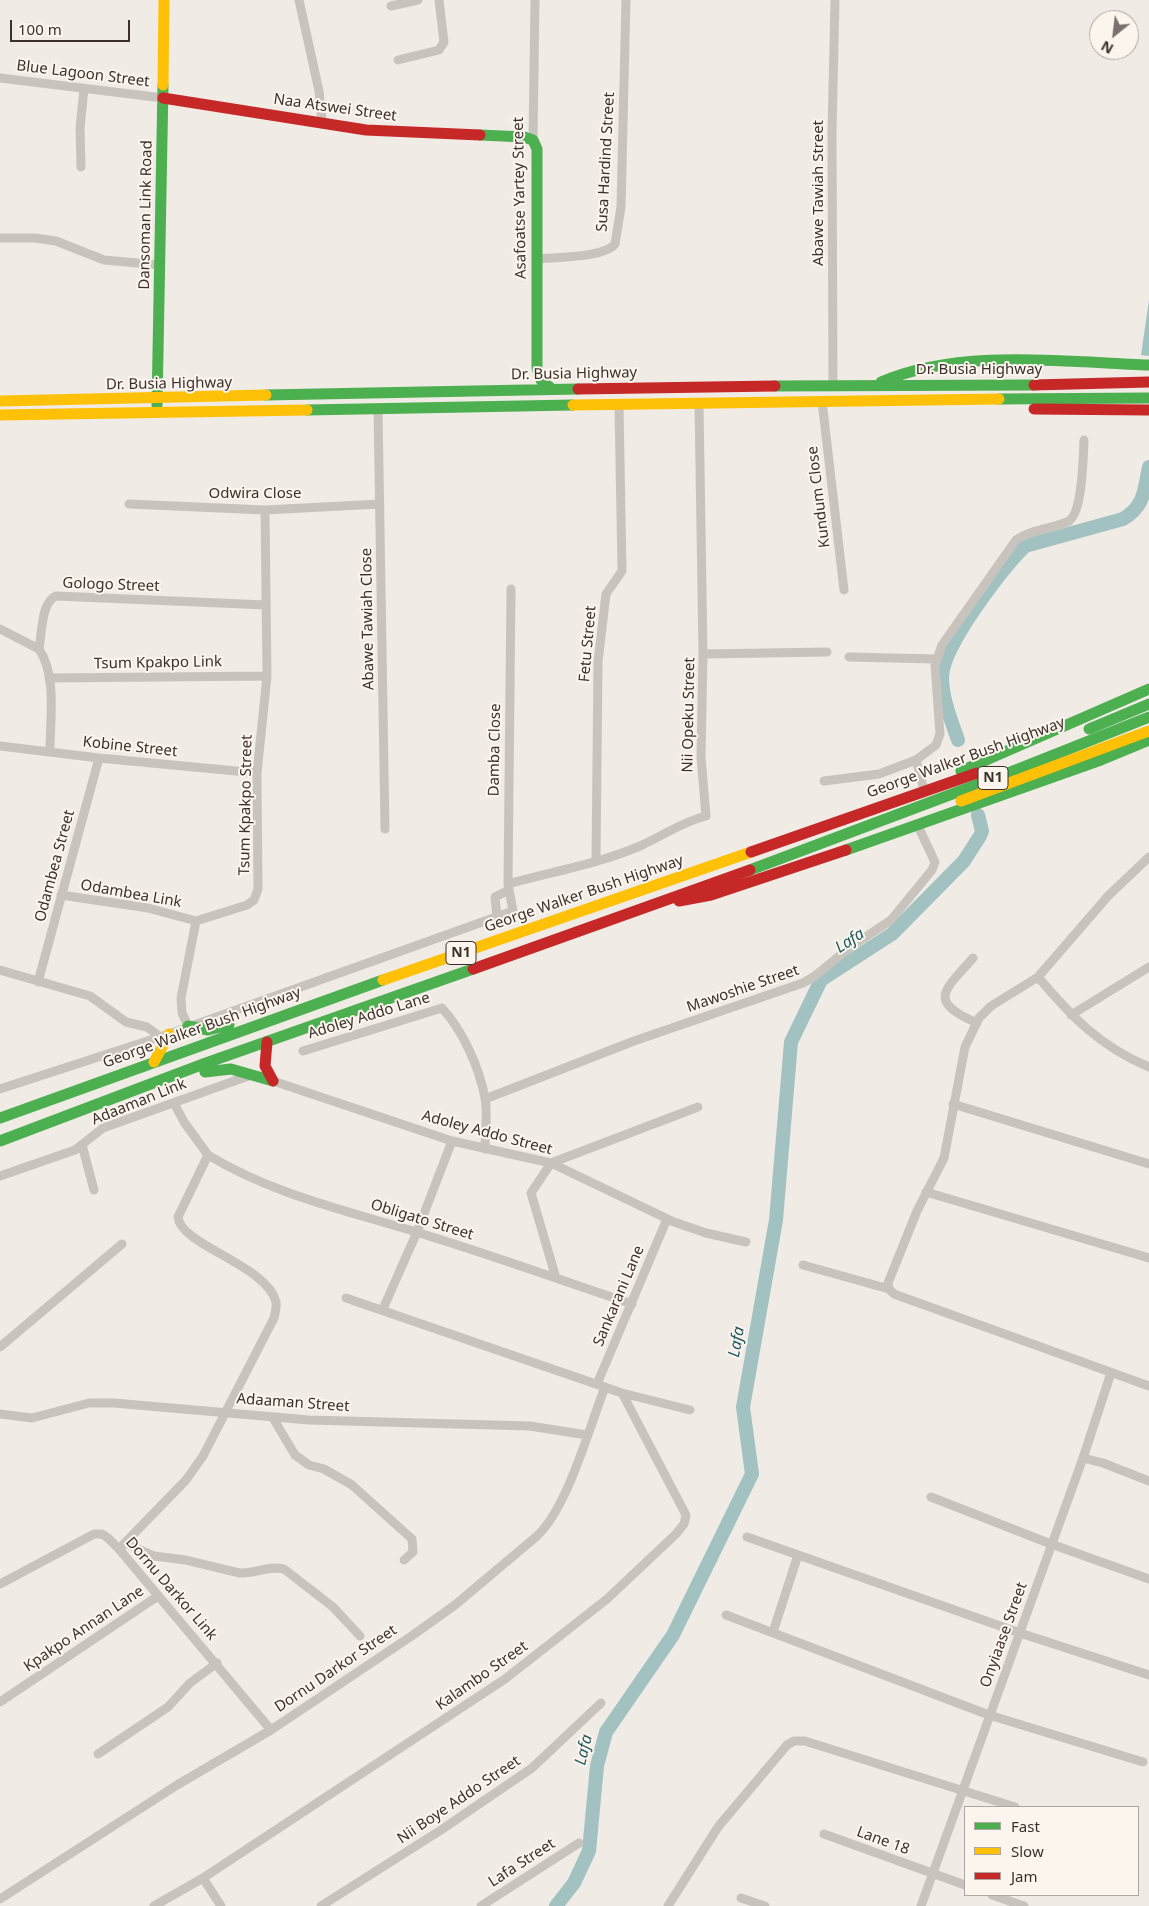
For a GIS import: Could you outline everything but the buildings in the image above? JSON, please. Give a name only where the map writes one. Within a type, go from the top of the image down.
[{"type":"main road","name":"Dansoman Link Road","points":[[162,412],[160,264],[164,0]]},
{"type":"main road","name":"Naa Atswei Street","points":[[163,98],[322,121],[366,130],[524,137],[533,140]]},
{"type":"main road","name":"Asafoatse Yartey Street","points":[[533,140],[537,149],[537,368],[541,380],[552,389]]},
{"type":"main road","points":[[877,384],[897,374],[959,363],[1044,362],[1149,365]]},
{"type":"main road","name":"Dr. Busia Highway","points":[[0,402],[552,389],[877,384],[1050,385],[1149,382]]},
{"type":"main road","name":"Dr. Busia Highway","points":[[0,416],[822,401],[1149,398]]},
{"type":"main road","points":[[973,400],[1012,408],[1039,410],[1149,410]]},
{"type":"main road","points":[[938,786],[968,767],[1149,689]]},
{"type":"main road","name":"George Walker Bush Highway","points":[[0,1118],[291,1012],[1030,753],[1149,704]]},
{"type":"main road","name":"George Walker Bush Highway","points":[[0,1141],[206,1063],[442,978],[667,901],[1016,770],[1149,717]]},
{"type":"main road","name":"N1","points":[[837,837],[990,792],[1149,730]]},
{"type":"main road","name":"George Walker Bush Highway","points":[[667,901],[698,899],[712,895],[918,826],[1101,760],[1149,740]]},
{"type":"main road","points":[[188,1026],[201,1031],[211,1031],[266,1012],[291,1012]]},
{"type":"main road","points":[[154,1062],[164,1035]]},
{"type":"main road","points":[[267,1042],[265,1066],[273,1081]]},
{"type":"main road","points":[[82,1109],[109,1106],[209,1070],[224,1068],[241,1070],[273,1081]]},
{"type":"main road","points":[[0,1113],[15,1112]]},
{"type":"street","points":[[299,0],[319,91],[322,121]]},
{"type":"street","points":[[391,6],[418,0]]},
{"type":"street","points":[[398,60],[439,50],[442,47],[444,42],[439,0]]},
{"type":"street","name":"Asafoatse Yartey Street","points":[[533,140],[535,0]]},
{"type":"street","name":"Susa Hardind Street","points":[[537,259],[600,253],[612,248],[615,244],[621,207],[626,0]]},
{"type":"street","name":"Abawe Tawiah Street","points":[[833,386],[832,132],[835,0]]},
{"type":"street","name":"Blue Lagoon Street","points":[[0,78],[163,98]]},
{"type":"street","points":[[81,167],[80,128],[84,89]]},
{"type":"street","points":[[0,238],[34,238],[56,241],[104,260],[160,264]]},
{"type":"street","name":"Kundum Close","points":[[822,401],[844,590]]},
{"type":"street","name":"Nii Opeku Street","points":[[508,887],[653,841],[685,822],[706,816],[701,757],[704,654],[699,403]]},
{"type":"street","name":"Fetu Street","points":[[596,860],[598,662],[606,594],[622,571],[619,406]]},
{"type":"street","name":"Abawe Tawiah Close","points":[[378,409],[385,829]]},
{"type":"street","points":[[824,781],[879,774],[916,760],[940,740],[935,678],[936,659],[942,645],[1016,540],[1030,532],[1068,522],[1074,518],[1078,506],[1084,440]]},
{"type":"street","name":"Odwira Close","points":[[129,504],[265,510],[380,504]]},
{"type":"street","name":"Tsum Kpakpo Street","points":[[196,921],[247,906],[254,900],[258,889],[257,773],[267,676],[265,510]]},
{"type":"street","name":"Damba Close","points":[[497,917],[513,911],[508,887],[511,589]]},
{"type":"street","name":"Gologo Street","points":[[39,648],[48,602],[56,596],[266,605]]},
{"type":"street","points":[[0,629],[39,648],[47,663],[50,751]]},
{"type":"street","points":[[704,654],[827,652]]},
{"type":"street","points":[[849,657],[936,659]]},
{"type":"street","name":"Tsum Kpakpo Link","points":[[49,678],[267,676]]},
{"type":"street","name":"Kobine Street","points":[[0,746],[99,758],[257,773]]},
{"type":"street","name":"Odambea Street","points":[[38,982],[99,758]]},
{"type":"street","points":[[916,760],[924,790]]},
{"type":"street","name":"Mawoshie Street","points":[[485,1099],[634,1041],[803,983],[815,976],[848,948],[891,920],[932,870],[935,862],[918,826]]},
{"type":"street","points":[[889,1289],[888,1283],[926,1192],[944,1158],[965,1047],[976,1023],[991,1006],[1038,977],[1094,910],[1149,857]]},
{"type":"street","points":[[0,1089],[164,1035],[497,917],[495,897],[508,887]]},
{"type":"street","name":"Odambea Link","points":[[61,895],[148,908],[196,921]]},
{"type":"street","points":[[188,1026],[182,1013],[181,998],[196,921]]},
{"type":"street","points":[[974,958],[947,987],[946,1004],[950,1010],[976,1023]]},
{"type":"street","points":[[1071,1015],[1149,967]]},
{"type":"street","points":[[0,970],[90,996],[126,1022],[147,1027],[164,1035]]},
{"type":"street","points":[[1038,977],[1071,1015],[1105,1043],[1149,1067]]},
{"type":"street","name":"Adoley Addo Lane","points":[[303,1051],[442,1008],[455,1022],[467,1046],[485,1099],[485,1149]]},
{"type":"street","name":"Adaaman Link","points":[[94,1190],[82,1145],[90,1136],[103,1128],[254,1074]]},
{"type":"street","name":"Adoley Addo Street","points":[[273,1081],[452,1141],[551,1163],[667,1219],[706,1232],[746,1242]]},
{"type":"street","points":[[174,1102],[184,1122],[208,1155],[178,1217],[179,1224],[188,1234],[233,1260],[266,1285],[276,1303],[274,1318],[203,1456],[186,1480],[122,1546],[154,1556],[186,1560],[240,1573],[248,1574],[274,1567],[284,1569],[333,1607],[360,1636]]},
{"type":"street","points":[[953,1104],[1149,1164]]},
{"type":"street","points":[[556,1278],[531,1192],[551,1163],[698,1107]]},
{"type":"street","points":[[383,1310],[417,1232],[452,1141]]},
{"type":"street","points":[[0,1176],[75,1150],[82,1145]]},
{"type":"street","name":"Obligato Street","points":[[208,1155],[235,1171],[324,1205],[417,1232],[632,1304]]},
{"type":"street","points":[[926,1192],[1149,1258]]},
{"type":"street","name":"Sankarani Lane","points":[[601,1385],[667,1219]]},
{"type":"street","points":[[0,1346],[122,1244]]},
{"type":"street","points":[[803,1265],[889,1289],[894,1294],[1149,1386]]},
{"type":"street","points":[[346,1298],[622,1393],[690,1410]]},
{"type":"street","name":"Onyiaase Street","points":[[921,1906],[1083,1458],[1111,1373]]},
{"type":"street","name":"Dornu Darkor Street","points":[[0,1899],[177,1785],[271,1730],[435,1620],[537,1536],[550,1524],[556,1513],[587,1435],[601,1385]]},
{"type":"street","name":"Kalambo Street","points":[[154,1906],[203,1878],[505,1679],[607,1599],[680,1530],[686,1514],[622,1393]]},
{"type":"street","name":"Adaaman Street","points":[[0,1414],[32,1418],[89,1403],[157,1406],[273,1418],[406,1424],[530,1426],[587,1435]]},
{"type":"street","points":[[273,1418],[295,1455],[308,1464],[352,1485],[412,1540],[413,1552],[404,1560]]},
{"type":"street","points":[[1083,1458],[1118,1468],[1149,1481]]},
{"type":"street","points":[[931,1497],[1051,1544],[1149,1579]]},
{"type":"street","name":"Dornu Darkor Link","points":[[0,1584],[94,1534],[102,1534],[122,1546],[158,1596],[217,1663],[271,1730]]},
{"type":"street","points":[[747,1537],[1020,1633],[1149,1675]]},
{"type":"street","points":[[773,1632],[798,1555]]},
{"type":"street","name":"Kpakpo Annan Lane","points":[[0,1702],[158,1596]]},
{"type":"street","points":[[726,1615],[989,1715],[1143,1762]]},
{"type":"street","points":[[98,1754],[168,1707],[190,1683],[217,1663]]},
{"type":"street","name":"Nii Boye Addo Street","points":[[321,1906],[441,1830],[532,1768],[601,1703]]},
{"type":"street","points":[[668,1906],[718,1827],[787,1745],[794,1741],[805,1741],[1012,1806]]},
{"type":"street","name":"Lane 18","points":[[824,1834],[964,1885]]},
{"type":"street","name":"Lafa Street","points":[[481,1906],[579,1843]]},
{"type":"street","points":[[203,1878],[221,1906]]},
{"type":"street","points":[[995,1896],[1024,1906]]},
{"type":"street","points":[[741,1898],[765,1906]]},
{"type":"water","points":[[1149,300],[1149,356],[1141,355]]},
{"type":"waterway","points":[[958,740],[945,701],[942,677],[952,646],[975,608],[1002,572],[1025,546],[1123,519],[1130,514],[1140,503],[1149,467]]},
{"type":"waterway","name":"Lafa","points":[[556,1906],[574,1883],[589,1851],[597,1766],[606,1732],[673,1635],[752,1474],[743,1407],[776,1220],[791,1042],[821,980],[892,934],[964,861],[982,831],[978,815]]},
{"type":"traffic: fast","points":[[157,405],[163,85]]},
{"type":"traffic: fast","points":[[480,135],[524,137],[533,140],[537,149],[537,368],[541,380],[552,389]]},
{"type":"traffic: fast","points":[[881,382],[912,371],[979,361],[1048,360],[1149,365]]},
{"type":"traffic: fast","points":[[775,386],[1034,385]]},
{"type":"traffic: fast","points":[[266,395],[578,389]]},
{"type":"traffic: fast","points":[[999,399],[1149,398]]},
{"type":"traffic: fast","points":[[307,410],[573,405]]},
{"type":"traffic: fast","points":[[961,771],[1149,689]]},
{"type":"traffic: fast","points":[[1089,729],[1149,704]]},
{"type":"traffic: fast","points":[[750,870],[1016,770],[1149,717]]},
{"type":"traffic: fast","points":[[846,850],[1101,760],[1149,740]]},
{"type":"traffic: fast","points":[[0,1141],[206,1063],[473,969]]},
{"type":"traffic: fast","points":[[0,1118],[383,980]]},
{"type":"traffic: fast","points":[[188,1026],[208,1030],[229,1025]]},
{"type":"traffic: fast","points":[[205,1072],[231,1069],[273,1081]]},
{"type":"traffic: slow","points":[[163,85],[164,0]]},
{"type":"traffic: slow","points":[[0,401],[266,395]]},
{"type":"traffic: slow","points":[[573,405],[999,399]]},
{"type":"traffic: slow","points":[[0,415],[307,410]]},
{"type":"traffic: slow","points":[[961,801],[1149,731]]},
{"type":"traffic: slow","points":[[383,980],[751,852]]},
{"type":"traffic: slow","points":[[154,1062],[169,1034]]},
{"type":"traffic: jam","points":[[163,98],[366,130],[480,135]]},
{"type":"traffic: jam","points":[[1034,385],[1149,382]]},
{"type":"traffic: jam","points":[[578,389],[775,386]]},
{"type":"traffic: jam","points":[[1034,409],[1149,410]]},
{"type":"traffic: jam","points":[[751,852],[977,773]]},
{"type":"traffic: jam","points":[[679,901],[711,895],[846,850]]},
{"type":"traffic: jam","points":[[473,969],[750,870]]},
{"type":"traffic: jam","points":[[267,1042],[265,1066],[273,1081]]}]
